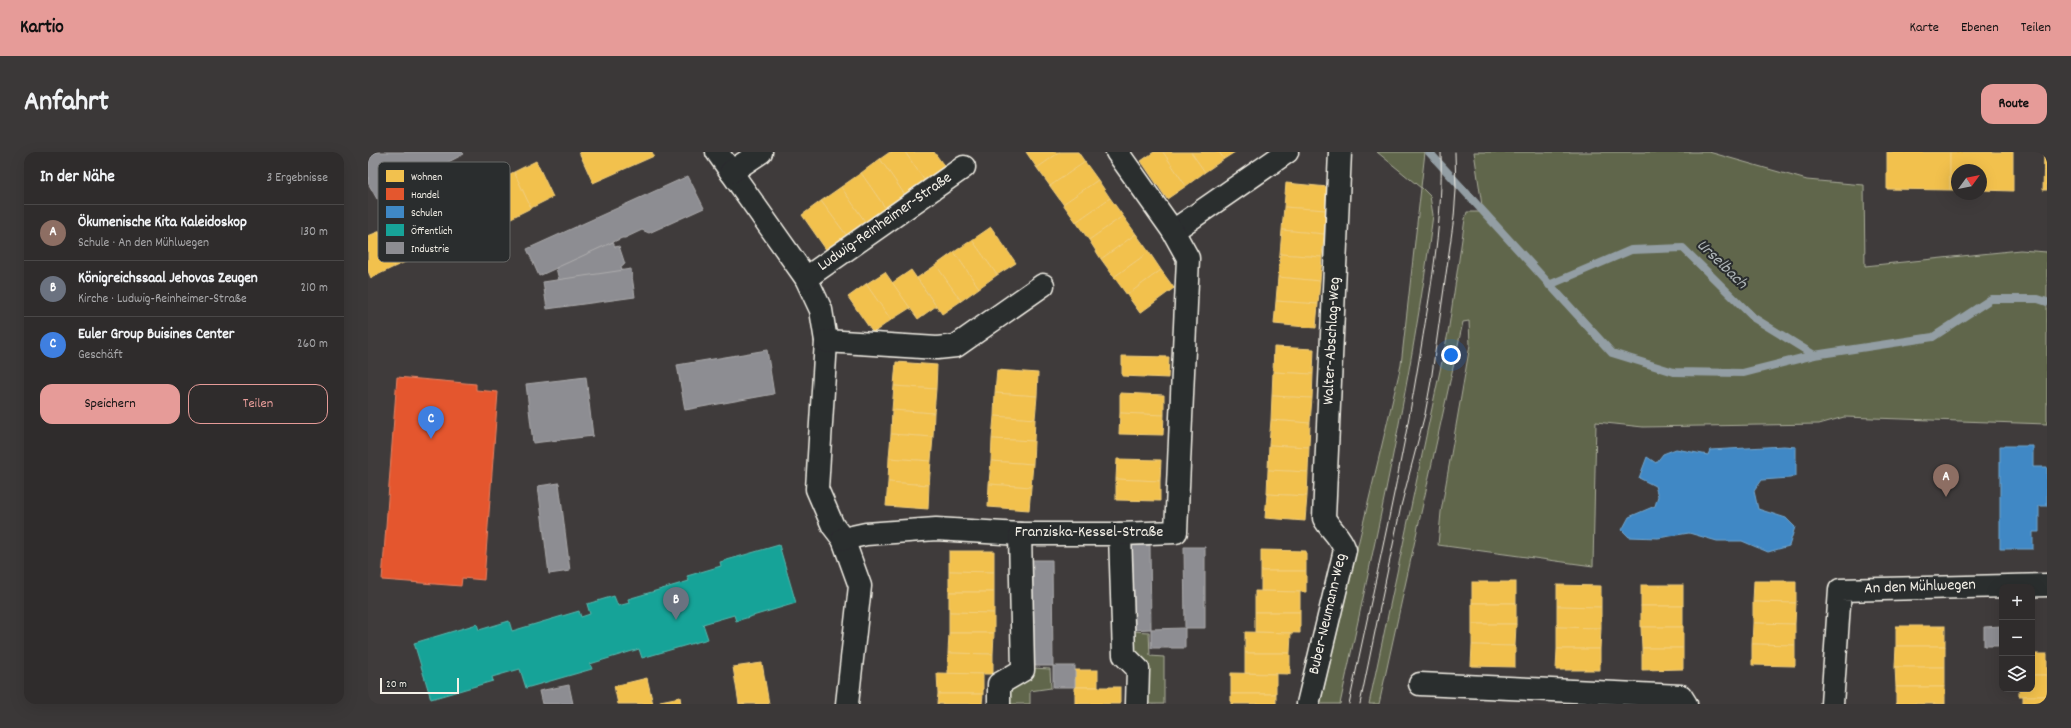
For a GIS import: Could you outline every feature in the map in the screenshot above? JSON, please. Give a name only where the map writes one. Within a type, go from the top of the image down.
[{"type":"street","name":"Ludwig-Reinheimer-Straße","points":[[717,152],[806,278],[821,310],[826,341],[817,490],[833,526],[843,539],[860,586],[847,704]]},
{"type":"street","points":[[732,172],[761,152]]},
{"type":"street","name":"Franziska-Kessel-Straße","points":[[843,539],[866,534],[936,529],[1020,534],[1120,534],[1176,532],[1188,258],[1173,231],[1117,152]]},
{"type":"street","points":[[1173,231],[1287,152]]},
{"type":"street","name":"Walter-Abschlag-Weg","points":[[1330,529],[1324,518],[1340,152]]},
{"type":"street","name":"Ludwig-Reinheimer-Straße","points":[[806,278],[964,168]]},
{"type":"street","points":[[826,341],[937,348],[956,346],[1043,285]]},
{"type":"street","name":"Buber-Neumann-Weg","points":[[1308,704],[1345,550],[1341,538],[1330,529]]},
{"type":"street","points":[[999,704],[999,684],[1023,670],[1020,534]]},
{"type":"street","points":[[1120,534],[1124,654],[1138,669],[1137,704]]},
{"type":"street","name":"An den Mühlwegen","points":[[1832,704],[1840,590],[2047,585]]},
{"type":"street","points":[[1420,684],[1681,696],[1686,704]]},
{"type":"green space","points":[[1377,152],[1425,152],[1421,187],[1430,196],[1433,215],[1415,338],[1404,400],[1340,704],[1320,704],[1401,365],[1421,188]]},
{"type":"green space","points":[[1474,152],[1709,152],[1807,180],[1864,185],[1865,266],[2020,250],[2047,252],[2047,424],[1844,417],[1819,424],[1643,427],[1596,422],[1593,566],[1438,545],[1441,512],[1470,345],[1469,321],[1463,322],[1379,704],[1369,704],[1448,333],[1465,219],[1467,212],[1483,212]]},
{"type":"green space","points":[[1132,631],[1149,632],[1150,656],[1164,657],[1164,704],[1144,704],[1131,654]]},
{"type":"green space","points":[[1033,668],[1050,669],[1051,688],[1030,691],[1030,704],[1005,704],[1004,686]]},
{"type":"building: Wohnen","points":[[579,152],[652,152],[654,156],[593,183]]},
{"type":"building: Wohnen","points":[[890,152],[905,152],[925,181],[905,195],[880,159]]},
{"type":"building: Wohnen","points":[[905,152],[934,152],[945,167],[925,181]]},
{"type":"building: Wohnen","points":[[1026,152],[1060,152],[1037,168]]},
{"type":"building: Wohnen","points":[[1060,152],[1078,152],[1085,162],[1050,186],[1037,168]]},
{"type":"building: Wohnen","points":[[1154,152],[1163,152],[1186,186],[1167,199],[1141,161]]},
{"type":"building: Wohnen","points":[[1163,152],[1191,152],[1205,172],[1186,186]]},
{"type":"building: Wohnen","points":[[1191,152],[1219,152],[1224,159],[1205,172]]},
{"type":"building: Wohnen","points":[[1219,152],[1235,152],[1224,159]]},
{"type":"building: Wohnen","points":[[1887,152],[1950,152],[1950,190],[1887,189]]},
{"type":"building: Wohnen","points":[[1950,152],[2013,152],[2013,191],[1987,190],[1987,164],[1951,164],[1950,190]]},
{"type":"building: Wohnen","points":[[2044,152],[2047,152],[2047,190],[2043,190]]},
{"type":"building: Wohnen","points":[[880,159],[905,195],[886,209],[861,173]]},
{"type":"building: Wohnen","points":[[536,161],[553,197],[531,208],[514,172]]},
{"type":"building: Wohnen","points":[[1085,162],[1098,180],[1063,204],[1050,186]]},
{"type":"building: Wohnen","points":[[514,172],[531,208],[510,218],[510,174]]},
{"type":"building: Wohnen","points":[[861,173],[886,209],[866,223],[841,187]]},
{"type":"building: Wohnen","points":[[1098,180],[1110,198],[1076,222],[1063,204]]},
{"type":"building: Wohnen","points":[[1286,183],[1328,187],[1326,210],[1284,207]]},
{"type":"building: Wohnen","points":[[841,187],[866,223],[847,236],[821,201]]},
{"type":"building: Wohnen","points":[[1110,198],[1123,216],[1089,240],[1076,222]]},
{"type":"building: Wohnen","points":[[821,201],[847,236],[827,251],[802,215]]},
{"type":"building: Wohnen","points":[[1284,207],[1326,210],[1324,234],[1282,230]]},
{"type":"building: Wohnen","points":[[1123,216],[1136,234],[1101,259],[1089,240]]},
{"type":"building: Wohnen","points":[[991,227],[1016,263],[997,275],[972,240]]},
{"type":"building: Wohnen","points":[[1282,230],[1324,234],[1322,257],[1280,254]]},
{"type":"building: Wohnen","points":[[378,232],[378,262],[392,262],[394,267],[371,278],[368,271],[368,236]]},
{"type":"building: Wohnen","points":[[1136,234],[1149,252],[1114,277],[1101,259]]},
{"type":"building: Wohnen","points":[[972,240],[997,275],[979,288],[954,252]]},
{"type":"building: Wohnen","points":[[954,252],[979,288],[961,301],[936,265]]},
{"type":"building: Wohnen","points":[[1149,252],[1161,270],[1127,295],[1114,277]]},
{"type":"building: Wohnen","points":[[1280,254],[1322,257],[1320,281],[1278,277]]},
{"type":"building: Wohnen","points":[[392,262],[406,262],[394,267]]},
{"type":"building: Wohnen","points":[[936,265],[961,301],[942,314],[917,278]]},
{"type":"building: Wohnen","points":[[911,270],[936,306],[918,319],[892,283]]},
{"type":"building: Wohnen","points":[[1161,270],[1174,288],[1140,313],[1127,295]]},
{"type":"building: Wohnen","points":[[885,272],[910,308],[891,320],[866,284]]},
{"type":"building: Wohnen","points":[[1278,277],[1320,281],[1318,304],[1276,301]]},
{"type":"building: Wohnen","points":[[866,284],[891,320],[873,333],[848,297]]},
{"type":"building: Wohnen","points":[[1276,301],[1318,304],[1316,328],[1274,324]]},
{"type":"building: Wohnen","points":[[1274,347],[1314,349],[1313,374],[1273,372]]},
{"type":"building: Wohnen","points":[[1122,356],[1169,357],[1168,378],[1122,376]]},
{"type":"building: Wohnen","points":[[896,362],[937,365],[936,389],[894,386]]},
{"type":"building: Wohnen","points":[[997,370],[1038,373],[1037,396],[995,393]]},
{"type":"building: Wohnen","points":[[1273,372],[1313,374],[1312,398],[1272,396]]},
{"type":"building: Wohnen","points":[[894,386],[936,389],[934,413],[892,410]]},
{"type":"building: Wohnen","points":[[995,393],[1037,396],[1035,419],[994,416]]},
{"type":"building: Wohnen","points":[[1120,393],[1164,395],[1164,415],[1120,413]]},
{"type":"building: Wohnen","points":[[1272,396],[1312,398],[1310,423],[1271,420]]},
{"type":"building: Wohnen","points":[[892,410],[934,413],[933,437],[891,434]]},
{"type":"building: Wohnen","points":[[1120,413],[1164,415],[1163,435],[1119,434]]},
{"type":"building: Wohnen","points":[[994,416],[1035,419],[1034,441],[992,439]]},
{"type":"building: Wohnen","points":[[1271,420],[1310,423],[1309,447],[1269,445]]},
{"type":"building: Wohnen","points":[[891,434],[933,437],[931,461],[889,458]]},
{"type":"building: Wohnen","points":[[992,439],[1034,441],[1033,464],[991,461]]},
{"type":"building: Wohnen","points":[[1269,445],[1309,447],[1308,472],[1268,470]]},
{"type":"building: Wohnen","points":[[889,458],[931,461],[929,485],[888,482]]},
{"type":"building: Wohnen","points":[[1117,459],[1161,460],[1160,481],[1116,479]]},
{"type":"building: Wohnen","points":[[991,461],[1033,464],[1031,487],[989,484]]},
{"type":"building: Wohnen","points":[[1268,470],[1308,472],[1307,496],[1267,494]]},
{"type":"building: Wohnen","points":[[1116,479],[1160,481],[1160,501],[1116,500]]},
{"type":"building: Wohnen","points":[[888,482],[929,485],[928,509],[886,506]]},
{"type":"building: Wohnen","points":[[989,484],[1031,487],[1029,510],[988,507]]},
{"type":"building: Wohnen","points":[[1267,494],[1307,496],[1305,521],[1265,518]]},
{"type":"building: Wohnen","points":[[1261,550],[1306,551],[1306,571],[1261,571]]},
{"type":"building: Wohnen","points":[[949,551],[994,551],[994,572],[949,571]]},
{"type":"building: Wohnen","points":[[949,571],[994,572],[994,592],[949,592]]},
{"type":"building: Wohnen","points":[[1261,571],[1306,571],[1306,592],[1261,591]]},
{"type":"building: Wohnen","points":[[1754,581],[1796,581],[1796,603],[1753,602]]},
{"type":"building: Wohnen","points":[[1472,582],[1516,582],[1516,603],[1472,603]]},
{"type":"building: Wohnen","points":[[1557,585],[1601,586],[1601,607],[1557,606]]},
{"type":"building: Wohnen","points":[[1641,585],[1683,585],[1683,606],[1641,606]]},
{"type":"building: Wohnen","points":[[1255,591],[1300,592],[1300,612],[1255,612]]},
{"type":"building: Wohnen","points":[[949,592],[994,592],[994,613],[949,612]]},
{"type":"building: Wohnen","points":[[1753,602],[1796,603],[1795,624],[1753,623]]},
{"type":"building: Wohnen","points":[[1472,603],[1516,603],[1516,624],[1472,624]]},
{"type":"building: Wohnen","points":[[1557,606],[1601,607],[1601,628],[1557,627]]},
{"type":"building: Wohnen","points":[[1641,606],[1683,606],[1683,627],[1641,627]]},
{"type":"building: Wohnen","points":[[949,612],[994,613],[994,633],[949,633]]},
{"type":"building: Wohnen","points":[[1255,612],[1300,612],[1300,633],[1255,632]]},
{"type":"building: Wohnen","points":[[1753,623],[1795,624],[1795,645],[1752,644]]},
{"type":"building: Wohnen","points":[[1472,624],[1516,624],[1515,646],[1472,645]]},
{"type":"building: Wohnen","points":[[1896,626],[1945,626],[1945,646],[1896,646]]},
{"type":"building: Wohnen","points":[[1557,627],[1601,628],[1600,649],[1557,649]]},
{"type":"building: Wohnen","points":[[1641,627],[1683,627],[1683,648],[1642,648]]},
{"type":"building: Wohnen","points":[[1245,632],[1291,633],[1290,653],[1245,653]]},
{"type":"building: Wohnen","points":[[949,633],[994,633],[993,654],[948,653]]},
{"type":"building: Wohnen","points":[[1752,644],[1795,645],[1795,666],[1752,665]]},
{"type":"building: Wohnen","points":[[1472,645],[1515,646],[1515,667],[1471,666]]},
{"type":"building: Wohnen","points":[[1896,646],[1945,646],[1945,667],[1895,667]]},
{"type":"building: Wohnen","points":[[1642,648],[1683,648],[1683,669],[1642,670]]},
{"type":"building: Wohnen","points":[[1557,649],[1600,649],[1600,670],[1556,670]]},
{"type":"building: Wohnen","points":[[948,653],[993,654],[993,674],[948,674]]},
{"type":"building: Wohnen","points":[[1245,653],[1290,653],[1290,674],[1245,673]]},
{"type":"building: Wohnen","points":[[2035,654],[2047,654],[2047,675],[2035,675]]},
{"type":"building: Wohnen","points":[[762,663],[769,704],[739,704],[733,667]]},
{"type":"building: Wohnen","points":[[1895,667],[1945,667],[1945,687],[1896,687]]},
{"type":"building: Wohnen","points":[[1075,670],[1098,670],[1098,687],[1075,687]]},
{"type":"building: Wohnen","points":[[937,673],[983,674],[983,694],[938,694]]},
{"type":"building: Wohnen","points":[[1231,673],[1276,674],[1276,694],[1231,694]]},
{"type":"building: Wohnen","points":[[2035,675],[2047,675],[2047,696],[2019,696],[2019,692],[2035,692]]},
{"type":"building: Wohnen","points":[[647,678],[653,704],[618,704],[614,686]]},
{"type":"building: Wohnen","points":[[1075,687],[1120,687],[1120,704],[1075,704]]},
{"type":"building: Wohnen","points":[[1896,687],[1945,687],[1945,704],[1896,704]]},
{"type":"building: Wohnen","points":[[938,694],[983,694],[982,704],[937,704]]},
{"type":"building: Wohnen","points":[[1231,694],[1276,694],[1276,704],[1231,704]]},
{"type":"building: Wohnen","points":[[2023,696],[2047,696],[2047,704],[2023,704]]},
{"type":"building: Wohnen","points":[[680,697],[681,704],[660,704],[660,701]]},
{"type":"building: Handel","points":[[397,377],[476,384],[476,390],[498,392],[484,580],[462,578],[461,586],[382,580]]},
{"type":"building: Schulen","points":[[1784,446],[1796,447],[1796,476],[1790,478],[1762,480],[1754,491],[1758,509],[1786,518],[1795,527],[1789,546],[1768,552],[1742,541],[1717,541],[1689,533],[1658,538],[1629,537],[1622,530],[1629,517],[1655,506],[1658,496],[1655,486],[1639,478],[1647,457],[1656,463],[1663,454],[1676,449],[1708,455],[1710,450]]},
{"type":"building: Schulen","points":[[2000,446],[2033,446],[2033,467],[2047,467],[2047,506],[2039,506],[2039,532],[2033,532],[2033,549],[2000,549]]},
{"type":"building: Öffentlich","points":[[779,545],[796,603],[736,621],[734,615],[703,624],[708,639],[642,658],[639,649],[590,664],[592,669],[526,688],[520,669],[492,677],[493,681],[431,699],[414,643],[477,624],[479,630],[509,621],[512,631],[579,611],[581,617],[590,614],[587,604],[614,596],[618,606],[629,603],[628,599],[689,581],[687,576],[721,566],[720,562]]},
{"type":"building: Industrie","points":[[368,152],[462,152],[464,154],[449,162],[378,162],[377,199],[368,183]]},
{"type":"building: Industrie","points":[[688,176],[704,208],[649,233],[642,230],[622,238],[539,276],[527,249]]},
{"type":"building: Industrie","points":[[613,242],[615,247],[619,246],[625,264],[621,266],[622,271],[559,280],[556,268]]},
{"type":"building: Industrie","points":[[631,269],[635,297],[547,309],[543,282]]},
{"type":"building: Industrie","points":[[767,350],[774,394],[685,410],[677,365]]},
{"type":"building: Industrie","points":[[586,377],[593,436],[533,443],[526,384]]},
{"type":"building: Industrie","points":[[559,483],[570,571],[549,574],[538,486]]},
{"type":"building: Industrie","points":[[1130,545],[1150,545],[1151,629],[1131,630]]},
{"type":"building: Industrie","points":[[1184,547],[1205,547],[1205,628],[1185,628]]},
{"type":"building: Industrie","points":[[1031,560],[1052,560],[1053,666],[1032,666]]},
{"type":"building: Industrie","points":[[1999,626],[1999,646],[1984,646],[1984,627]]},
{"type":"building: Industrie","points":[[1185,628],[1185,648],[1151,648],[1151,629]]},
{"type":"building: Industrie","points":[[1053,666],[1075,666],[1075,687],[1053,687]]},
{"type":"building: Industrie","points":[[569,685],[573,704],[542,704],[539,691]]},
{"type":"waterway","name":"Urselbach","points":[[1429,152],[1612,353],[1674,372],[1743,373],[1814,355],[1933,337],[1991,299],[2038,299],[2047,302]]},
{"type":"waterway","name":"Urselbach","points":[[1549,285],[1631,250],[1683,248],[1754,318],[1814,355]]},
{"type":"tram line","points":[[1349,704],[1396,482],[1421,348],[1436,250],[1440,201],[1441,152]]},
{"type":"tram line","points":[[1360,704],[1401,506],[1425,414],[1431,381],[1454,217],[1456,190],[1455,152]]},
{"type":"place","name":"Euler Group Buisines Center","points":[[431,439]]},
{"type":"place","name":"Ökumenische Kita Kaleidoskop","points":[[1946,497]]},
{"type":"place","name":"Königreichssaal Jehovas Zeugen","points":[[676,620]]}]
